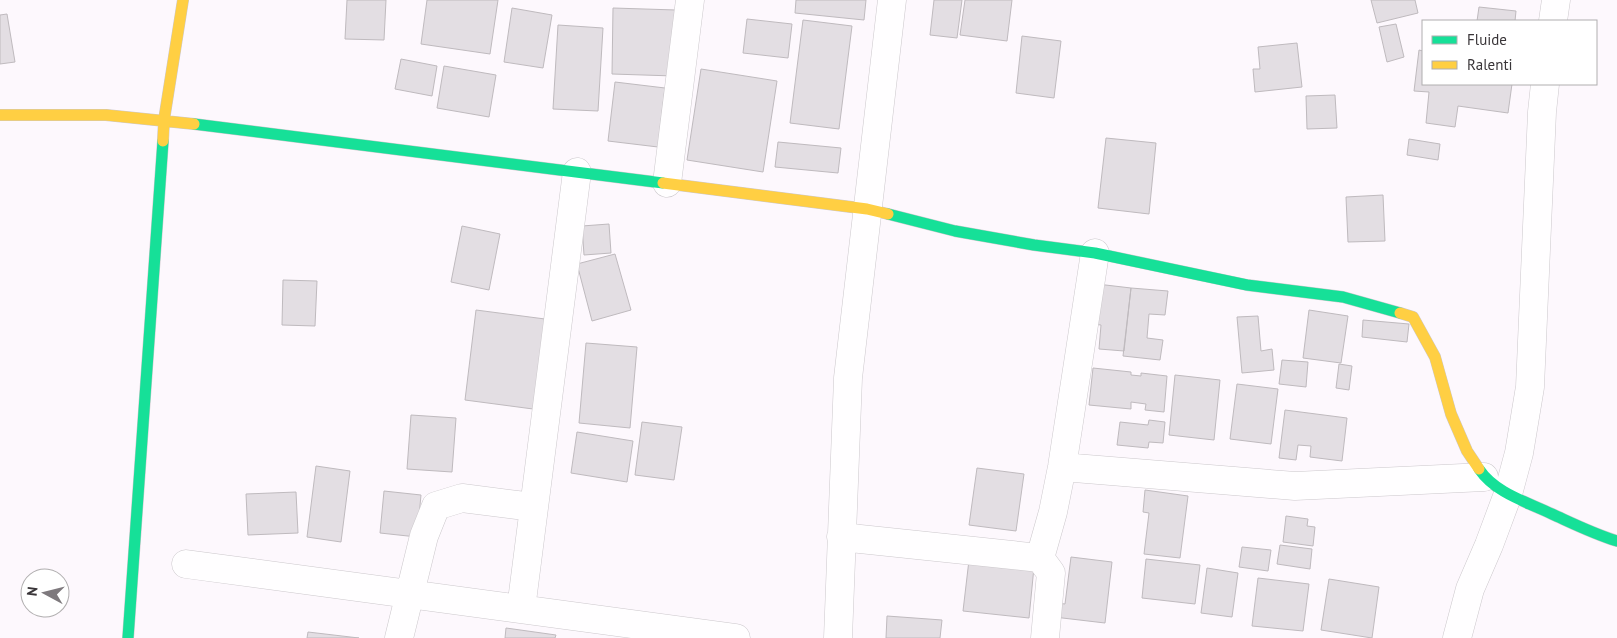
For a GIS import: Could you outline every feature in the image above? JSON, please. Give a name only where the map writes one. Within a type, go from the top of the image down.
[{"type":"street","points":[[128,638],[164,120],[183,0]]},
{"type":"street","points":[[667,183],[690,0]]},
{"type":"street","points":[[838,638],[848,378],[892,0]]},
{"type":"street","points":[[1553,20],[1556,0]]},
{"type":"street","points":[[1457,638],[1470,589],[1508,494],[1519,453],[1530,387],[1542,112],[1545,85]]},
{"type":"street","points":[[0,115],[106,115],[164,120],[867,209],[955,231],[1034,245],[1095,253],[1246,285],[1343,297],[1389,309],[1413,317],[1435,357],[1451,414],[1468,450],[1484,477],[1508,494],[1596,535],[1617,541]]},
{"type":"street","points":[[521,609],[577,172]]},
{"type":"street","points":[[1040,558],[1053,512],[1062,467],[1095,253]]},
{"type":"street","points":[[1062,467],[1295,486],[1484,477]]},
{"type":"street","points":[[399,638],[424,536],[436,506],[462,498],[533,507]]},
{"type":"street","points":[[841,536],[1040,558],[1051,573],[1045,638]]},
{"type":"street","points":[[186,564],[736,638]]},
{"type":"building","points":[[347,0],[386,0],[384,40],[345,39]]},
{"type":"building","points":[[427,0],[498,0],[490,54],[421,44]]},
{"type":"building","points":[[796,0],[866,0],[864,20],[795,13]]},
{"type":"building","points":[[934,0],[962,0],[957,38],[930,35]]},
{"type":"building","points":[[965,0],[1012,0],[1007,41],[960,35]]},
{"type":"building","points":[[1371,0],[1415,0],[1418,13],[1377,23]]},
{"type":"building","points":[[1479,7],[1516,11],[1515,20],[1477,20]]},
{"type":"building","points":[[512,8],[552,15],[543,68],[504,62]]},
{"type":"building","points":[[613,8],[676,10],[674,76],[612,74]]},
{"type":"building","points":[[7,14],[15,62],[0,64],[0,15]]},
{"type":"building","points":[[747,19],[792,24],[788,58],[743,53]]},
{"type":"building","points":[[803,20],[852,26],[839,129],[790,123]]},
{"type":"building","points":[[1396,24],[1404,57],[1387,62],[1379,27]]},
{"type":"building","points":[[558,25],[603,28],[598,111],[553,109]]},
{"type":"building","points":[[1022,36],[1061,41],[1054,98],[1016,93]]},
{"type":"building","points":[[1297,43],[1302,87],[1255,92],[1253,69],[1260,69],[1258,47]]},
{"type":"building","points":[[1419,50],[1422,51],[1422,85],[1512,85],[1508,113],[1458,106],[1455,127],[1426,123],[1429,92],[1414,91]]},
{"type":"building","points":[[401,59],[437,66],[432,96],[395,89]]},
{"type":"building","points":[[444,66],[496,75],[489,117],[437,108]]},
{"type":"building","points":[[701,69],[777,81],[763,172],[687,160]]},
{"type":"building","points":[[615,82],[665,88],[658,147],[608,141]]},
{"type":"building","points":[[1335,95],[1337,128],[1307,129],[1306,96]]},
{"type":"building","points":[[1106,138],[1156,143],[1149,214],[1098,208]]},
{"type":"building","points":[[1409,139],[1440,144],[1438,160],[1407,155]]},
{"type":"building","points":[[778,142],[841,148],[838,173],[775,167]]},
{"type":"building","points":[[1383,195],[1385,241],[1348,242],[1346,197]]},
{"type":"building","points":[[609,224],[611,253],[584,255],[582,226]]},
{"type":"building","points":[[462,226],[500,234],[489,290],[451,282]]},
{"type":"building","points":[[615,254],[631,310],[592,321],[577,264]]},
{"type":"building","points":[[283,280],[317,281],[315,326],[282,325]]},
{"type":"building","points":[[1097,284],[1131,288],[1124,351],[1099,349],[1101,325],[1093,324]]},
{"type":"building","points":[[1131,288],[1168,291],[1165,315],[1149,314],[1147,338],[1163,340],[1160,360],[1123,356]]},
{"type":"building","points":[[476,310],[545,319],[533,409],[465,400]]},
{"type":"building","points":[[1309,310],[1348,316],[1341,363],[1303,358]]},
{"type":"building","points":[[1258,316],[1261,351],[1272,349],[1274,370],[1242,373],[1237,317]]},
{"type":"building","points":[[1363,320],[1409,324],[1407,342],[1362,337]]},
{"type":"building","points":[[586,343],[637,347],[630,428],[579,423]]},
{"type":"building","points":[[1282,360],[1308,362],[1306,387],[1279,384]]},
{"type":"building","points":[[1339,364],[1352,366],[1349,390],[1336,388]]},
{"type":"building","points":[[1093,368],[1131,372],[1131,375],[1141,376],[1141,373],[1167,376],[1164,412],[1145,410],[1146,404],[1131,402],[1131,409],[1089,405]]},
{"type":"building","points":[[1175,375],[1220,380],[1214,440],[1169,435]]},
{"type":"building","points":[[1237,384],[1278,389],[1271,444],[1230,439]]},
{"type":"building","points":[[1285,410],[1347,418],[1342,461],[1310,457],[1311,446],[1298,445],[1296,460],[1279,458]]},
{"type":"building","points":[[411,415],[456,418],[452,472],[407,469]]},
{"type":"building","points":[[1149,420],[1165,422],[1163,443],[1149,442],[1148,448],[1117,445],[1120,422],[1148,425]]},
{"type":"building","points":[[642,422],[682,427],[674,480],[635,475]]},
{"type":"building","points":[[577,432],[633,441],[627,482],[571,473]]},
{"type":"building","points":[[316,466],[350,471],[341,542],[307,537]]},
{"type":"building","points":[[977,468],[1024,474],[1016,531],[969,525]]},
{"type":"building","points":[[1145,490],[1188,496],[1180,558],[1144,554],[1149,513],[1143,512]]},
{"type":"building","points":[[384,491],[421,495],[417,537],[380,533]]},
{"type":"building","points":[[296,492],[298,533],[248,535],[246,494]]},
{"type":"building","points":[[1286,516],[1308,519],[1307,526],[1315,527],[1313,546],[1283,542]]},
{"type":"building","points":[[1280,545],[1312,549],[1310,569],[1277,564]]},
{"type":"building","points":[[1242,547],[1271,550],[1268,571],[1239,567]]},
{"type":"building","points":[[1071,557],[1112,562],[1105,623],[1054,617],[1056,603],[1065,604]]},
{"type":"building","points":[[1146,559],[1200,565],[1195,604],[1142,598]]},
{"type":"building","points":[[969,560],[1034,567],[1029,618],[963,611]]},
{"type":"building","points":[[1207,568],[1238,573],[1232,617],[1201,613]]},
{"type":"building","points":[[1258,578],[1309,584],[1303,631],[1252,626]]},
{"type":"building","points":[[1329,579],[1379,587],[1372,638],[1321,630]]},
{"type":"building","points":[[887,616],[942,620],[940,638],[886,638]]},
{"type":"building","points":[[506,628],[556,635],[555,638],[505,638]]},
{"type":"building","points":[[308,632],[359,638],[307,638]]},
{"type":"traffic: fast","points":[[194,124],[663,183]]},
{"type":"traffic: fast","points":[[128,638],[163,141]]},
{"type":"traffic: fast","points":[[888,214],[955,231],[1034,245],[1095,253],[1247,285],[1343,297],[1400,313]]},
{"type":"traffic: fast","points":[[1479,469],[1494,484],[1512,496],[1584,529],[1617,541]]},
{"type":"traffic: slow","points":[[163,141],[164,120],[183,0]]},
{"type":"traffic: slow","points":[[0,115],[106,115],[194,124]]},
{"type":"traffic: slow","points":[[663,183],[867,209],[888,214]]},
{"type":"traffic: slow","points":[[1400,313],[1413,317],[1435,357],[1451,414],[1467,451],[1479,469]]}]
